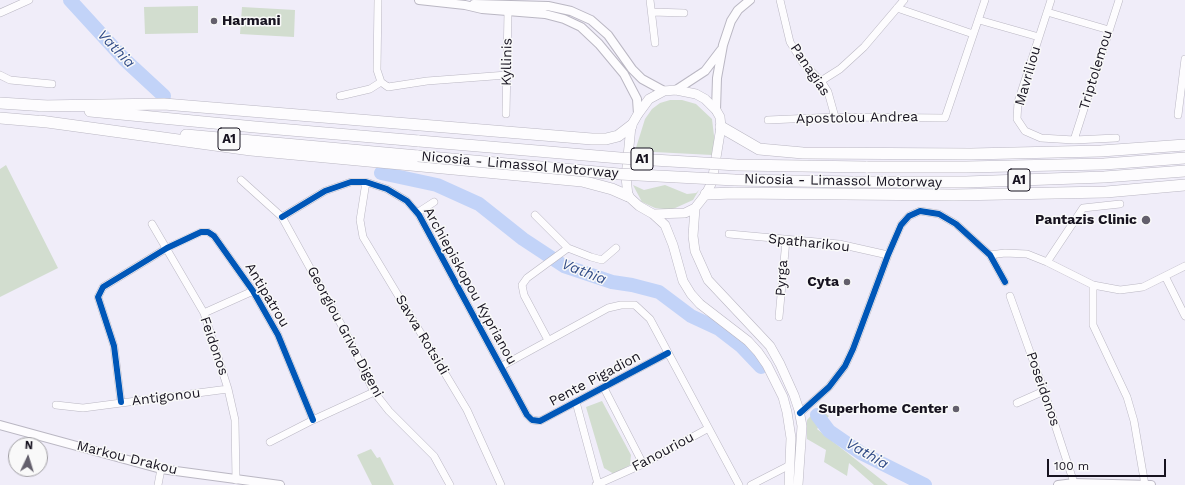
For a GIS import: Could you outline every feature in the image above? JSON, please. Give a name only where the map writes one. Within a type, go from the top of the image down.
[{"type":"highway","name":"Nicosia - Limassol Motorway","points":[[0,103],[255,127],[620,158],[729,164],[966,168],[1104,164],[1185,158]]},
{"type":"highway","points":[[42,106],[164,104],[592,139],[606,139],[618,136],[632,126]]},
{"type":"highway","name":"Nicosia - Limassol Motorway","points":[[0,118],[619,174],[735,180],[966,182],[1104,177],[1185,171]]},
{"type":"highway","points":[[40,121],[250,150],[582,181],[612,189],[628,196]]},
{"type":"highway","points":[[721,127],[759,149],[803,153],[971,154],[1101,150],[1185,145]]},
{"type":"highway","points":[[706,194],[954,195],[1106,192],[1185,185]]},
{"type":"main road","points":[[653,214],[685,213],[695,208],[706,194],[712,182],[721,127],[720,117],[706,99],[696,94],[676,90],[664,91],[649,99],[638,114],[632,126],[626,177],[628,196],[639,206],[653,214],[665,225],[673,245],[678,268],[683,281],[691,294],[700,304],[737,331],[758,352],[767,365],[783,397],[787,412],[791,438],[789,485]]},
{"type":"main road","points":[[695,208],[693,236],[700,264],[714,288],[770,346],[794,395],[800,414],[801,443],[798,485]]},
{"type":"street","points":[[0,13],[29,0]]},
{"type":"street","points":[[378,0],[377,70],[381,82],[388,87],[427,81],[507,75]]},
{"type":"street","points":[[419,0],[442,1],[482,9],[545,14],[564,19],[581,27],[599,44],[624,74],[637,99],[638,114]]},
{"type":"street","points":[[650,0],[655,43]]},
{"type":"street","points":[[716,110],[717,78],[723,46],[731,21],[738,10],[750,0]]},
{"type":"street","name":"Panagias","points":[[780,0],[790,42],[803,63],[821,81],[828,92],[835,117]]},
{"type":"street","points":[[821,81],[840,69],[864,47],[904,0]]},
{"type":"street","points":[[897,8],[973,34],[985,0]]},
{"type":"street","name":"Mavriliou","points":[[1052,0],[1018,102],[1018,119],[1025,131],[1041,138],[1074,140],[1116,138]]},
{"type":"street","name":"Triptolemou","points":[[1074,140],[1119,0]]},
{"type":"street","points":[[465,5],[482,3],[548,6],[571,11],[591,20],[608,35],[632,69],[642,79],[664,91]]},
{"type":"street","name":"Kyllinis","points":[[506,114],[508,11]]},
{"type":"street","points":[[652,12],[684,13]]},
{"type":"street","points":[[1048,12],[1109,30]]},
{"type":"street","points":[[979,20],[1039,37]]},
{"type":"street","name":"Apostolou Andrea","points":[[768,120],[835,117],[945,118],[973,34]]},
{"type":"street","points":[[676,90],[705,71],[723,46]]},
{"type":"street","points":[[1178,115],[1185,59]]},
{"type":"street","points":[[0,74],[10,80],[52,84]]},
{"type":"street","points":[[340,96],[370,89],[381,82]]},
{"type":"street","name":"Georgiou Griva Digeni","points":[[240,180],[282,217],[348,337],[374,392],[389,411],[434,456],[450,485]]},
{"type":"street","name":"Archiepiskopou Kyprianou","points":[[282,217],[325,191],[351,182],[366,182],[387,189],[407,201],[417,213],[502,366],[527,415],[532,420]]},
{"type":"street","name":"Savva Rotsidi","points":[[366,182],[360,220],[363,237],[467,410],[498,484]]},
{"type":"street","points":[[417,213],[434,202]]},
{"type":"street","points":[[1047,262],[1083,208],[1120,204]]},
{"type":"street","points":[[800,414],[829,387],[845,366],[853,349],[888,255],[901,225],[909,216],[920,211],[939,214],[956,224],[990,255],[1004,282]]},
{"type":"street","points":[[535,215],[568,248],[602,260],[616,248]]},
{"type":"street","name":"Feidonos","points":[[152,224],[204,313],[228,389],[235,420],[236,480]]},
{"type":"street","name":"Antipatrou","points":[[167,248],[201,232],[208,232],[214,236],[253,291],[278,335],[313,420]]},
{"type":"street","name":"Spatharikou","points":[[729,234],[839,244],[888,255]]},
{"type":"street","name":"Pyrga","points":[[780,317],[786,240]]},
{"type":"street","points":[[121,402],[114,346],[98,297],[102,287],[167,248]]},
{"type":"street","points":[[548,340],[524,295],[522,285],[527,278],[568,248]]},
{"type":"street","points":[[990,255],[1005,253],[1027,254],[1047,262],[1093,285],[1128,291],[1143,287],[1185,266]]},
{"type":"street","points":[[1165,276],[1185,316]]},
{"type":"street","points":[[1093,285],[1093,325],[1127,397],[1134,421],[1145,485]]},
{"type":"street","points":[[204,313],[253,291]]},
{"type":"street","name":"Poseidonos","points":[[1010,296],[1044,391],[1074,483]]},
{"type":"street","points":[[502,366],[608,308],[621,305],[635,305],[650,319],[707,429],[739,485]]},
{"type":"street","name":"Pente Pigadion","points":[[532,420],[540,421],[668,353]]},
{"type":"street","points":[[604,388],[643,464]]},
{"type":"street","name":"Antigonou","points":[[56,405],[82,408],[228,389]]},
{"type":"street","points":[[1017,403],[1044,391]]},
{"type":"street","points":[[270,442],[374,392]]},
{"type":"street","points":[[576,402],[597,485]]},
{"type":"street","name":"Markou Drakou","points":[[0,425],[161,469],[280,485]]},
{"type":"street","name":"Fanouriou","points":[[597,485],[643,464],[707,429]]},
{"type":"street","points":[[751,485],[790,465]]},
{"type":"street","points":[[158,485],[161,469]]},
{"type":"street","points":[[1058,485],[1074,483],[1151,485]]},
{"type":"green space","points":[[198,6],[198,33],[145,34],[144,7]]},
{"type":"green space","points":[[242,7],[295,10],[294,37],[240,34]]},
{"type":"green space","points":[[670,100],[682,100],[696,104],[712,119],[715,144],[712,155],[635,151],[645,119],[652,109],[660,103]]},
{"type":"green space","points":[[6,165],[58,268],[0,297],[0,169]]},
{"type":"green space","points":[[633,185],[644,190],[665,185],[687,194],[696,193],[699,190],[693,200],[673,209],[664,209],[655,208],[642,202]]},
{"type":"green space","points":[[602,401],[631,455],[630,465],[614,474],[604,468],[586,407]]},
{"type":"green space","points":[[818,408],[829,416],[817,429],[888,485],[874,485],[849,463],[847,476],[824,462],[826,450],[807,439],[807,420]]},
{"type":"green space","points":[[371,449],[377,458],[380,457],[394,485],[372,485],[357,455]]},
{"type":"waterway","name":"Vathia","points":[[70,0],[124,59],[164,96]]},
{"type":"waterway","name":"Vathia","points":[[381,173],[437,185],[479,204],[523,239],[564,266],[612,282],[632,285],[659,292],[691,316],[719,329],[741,346],[761,367]]},
{"type":"waterway","name":"Vathia","points":[[817,415],[829,431],[861,453],[925,485]]},
{"type":"cycle path","points":[[282,217],[325,191],[351,182],[366,182],[387,189],[407,201],[419,215],[527,415],[532,420],[540,421],[668,353]]},
{"type":"cycle path","points":[[800,413],[829,387],[845,366],[853,349],[888,255],[901,225],[909,216],[920,211],[939,214],[956,224],[990,255],[1005,282]]},
{"type":"cycle path","points":[[121,402],[114,346],[98,297],[103,287],[167,248],[201,232],[208,232],[214,236],[253,291],[278,335],[313,420]]},
{"type":"place","name":"Harmani","points":[[214,21]]},
{"type":"place","name":"Pantazis Clinic","points":[[1146,220]]},
{"type":"place","name":"Cyta","points":[[847,282]]},
{"type":"place","name":"Superhome Center","points":[[956,409]]}]
